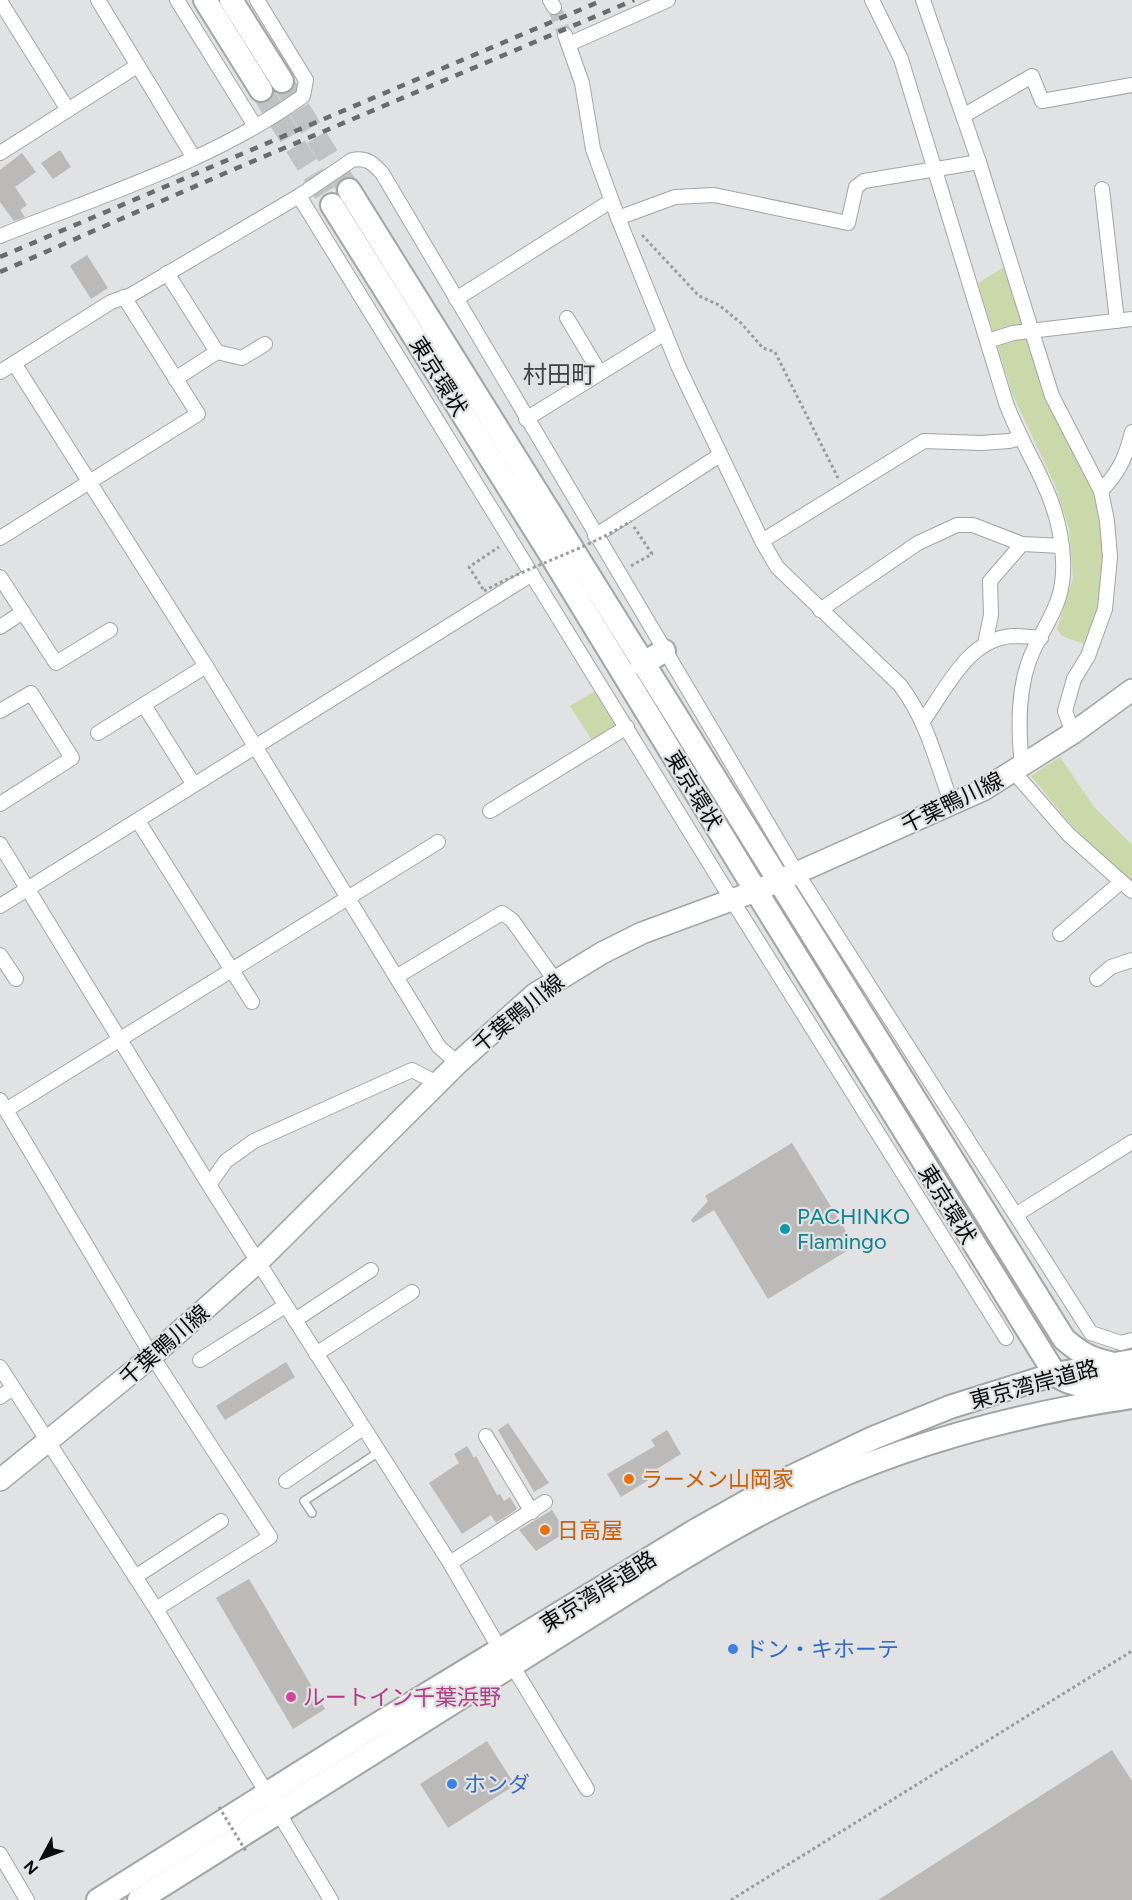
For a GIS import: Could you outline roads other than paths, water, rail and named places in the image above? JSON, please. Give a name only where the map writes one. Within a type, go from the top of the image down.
[{"type":"highway","points":[[206,0],[261,90]]},
{"type":"highway","points":[[231,0],[282,81]]},
{"type":"highway","name":"東京環状","points":[[349,190],[714,780],[788,876],[962,1175],[1064,1338],[1080,1353],[1094,1360],[1121,1362]]},
{"type":"highway","name":"東京環状","points":[[332,205],[554,560],[756,891],[1061,1376]]},
{"type":"highway","points":[[642,664],[664,651]]},
{"type":"highway","name":"東京環状","points":[[962,1175],[997,1253],[1060,1354],[1061,1376]]},
{"type":"highway","name":"東京湾岸道路","points":[[140,1900],[278,1813],[698,1529],[785,1480],[922,1418],[1061,1376],[1121,1362]]},
{"type":"highway","points":[[1045,1412],[1059,1396],[1061,1376],[1080,1386],[1132,1380]]},
{"type":"highway","name":"東京湾岸道路","points":[[98,1900],[267,1793],[721,1535],[796,1496],[902,1453],[970,1430],[1045,1412],[1132,1396]]},
{"type":"main road","name":"千葉鴨川線","points":[[0,1480],[152,1356],[258,1262],[458,1063],[492,1031],[555,980],[642,933],[756,891],[951,806],[1073,733],[1132,690]]},
{"type":"street","points":[[98,0],[194,158]]},
{"type":"street","points":[[177,0],[255,126]]},
{"type":"street","points":[[668,0],[567,39],[582,83],[593,148],[611,201],[664,333],[762,541],[777,567],[900,685],[914,703],[923,722],[951,806]]},
{"type":"street","points":[[872,0],[901,59],[1006,403],[1021,438],[1045,482],[1060,530],[1061,593],[1053,617],[1034,649],[1025,678],[1018,729],[1018,768],[1068,834],[1127,887],[1060,934]]},
{"type":"street","points":[[923,0],[979,162],[1052,396],[1101,491],[1107,521],[1110,557],[1105,609],[1088,656],[1074,680],[1065,711],[1073,733]]},
{"type":"street","points":[[0,1],[68,110]]},
{"type":"street","points":[[0,236],[194,158],[255,126],[303,96],[306,80],[261,1]]},
{"type":"street","points":[[0,153],[137,66]]},
{"type":"street","points":[[963,116],[1032,76],[1042,101],[1132,85]]},
{"type":"street","points":[[0,372],[111,302],[167,273],[299,196],[352,160],[360,158],[372,162],[382,173],[594,536],[664,651],[788,876],[823,916],[1017,1214],[1091,1333],[1121,1342],[1132,1340]]},
{"type":"street","points":[[619,220],[675,197],[714,195],[848,223],[856,187],[864,181],[979,162]]},
{"type":"street","points":[[1102,189],[1117,321]]},
{"type":"street","points":[[299,196],[732,900],[1006,1338]]},
{"type":"street","points":[[456,299],[611,201]]},
{"type":"street","points":[[167,273],[217,352],[242,358],[265,344]]},
{"type":"street","points":[[0,538],[198,414],[124,297]]},
{"type":"street","points":[[567,318],[600,373]]},
{"type":"street","points":[[988,341],[1030,331],[1132,319]]},
{"type":"street","points":[[526,419],[664,333]]},
{"type":"street","points":[[175,379],[217,352]]},
{"type":"street","points":[[14,363],[206,666],[346,898],[440,1047],[458,1063]]},
{"type":"street","points":[[1101,491],[1116,475],[1126,458],[1132,432]]},
{"type":"street","points":[[762,541],[924,441],[981,443],[1021,438]]},
{"type":"street","points":[[594,536],[720,454]]},
{"type":"street","points":[[820,610],[918,543],[957,525],[973,525],[1022,544],[1062,546]]},
{"type":"street","points":[[985,644],[991,615],[990,581],[1022,544]]},
{"type":"street","points":[[0,906],[532,574]]},
{"type":"street","points":[[0,577],[56,663],[110,630]]},
{"type":"street","points":[[0,627],[23,612]]},
{"type":"street","points":[[923,722],[969,656],[985,644],[1011,636],[1041,638]]},
{"type":"street","points":[[98,733],[206,666]]},
{"type":"street","points":[[0,711],[31,693],[72,758],[0,804]]},
{"type":"street","points":[[144,705],[194,785]]},
{"type":"street","points":[[490,811],[627,727]]},
{"type":"street","points":[[138,821],[252,1002]]},
{"type":"street","points":[[156,1609],[270,1538],[152,1356],[3,1105],[120,1040],[230,969],[438,842]]},
{"type":"street","points":[[0,844],[209,1185],[450,1563],[587,1789]]},
{"type":"street","points":[[396,977],[502,913],[512,920],[555,980]]},
{"type":"street","points":[[0,955],[16,979]]},
{"type":"street","points":[[1097,979],[1111,967],[1132,960]]},
{"type":"street","points":[[209,1185],[226,1161],[254,1141],[412,1070],[437,1083]]},
{"type":"street","points":[[1017,1214],[1132,1142]]},
{"type":"street","points":[[295,1320],[371,1270]]},
{"type":"street","points":[[316,1354],[412,1292]]},
{"type":"street","points":[[200,1360],[285,1306]]},
{"type":"street","points":[[0,1367],[156,1609],[331,1900]]},
{"type":"street","points":[[0,1397],[13,1388]]},
{"type":"street","points":[[286,1481],[363,1428]]},
{"type":"street","points":[[486,1436],[532,1512]]},
{"type":"street","points":[[450,1563],[545,1502]]},
{"type":"street","points":[[135,1577],[221,1521]]},
{"type":"street","points":[[0,1854],[27,1900]]},
{"type":"lane","points":[[312,1513],[304,1501],[379,1452]]},
{"type":"tunnel","points":[[554,7],[565,35]]},
{"type":"tunnel","points":[[282,81],[349,190]]},
{"type":"tunnel","points":[[261,90],[332,205]]},
{"type":"railway","points":[[0,257],[603,0]]},
{"type":"railway","points":[[0,272],[230,171],[634,0]]},
{"type":"place","name":"PACHINKO Flamingo","points":[[785,1229]]},
{"type":"place","name":"ラーメン山岡家","points":[[629,1479]]},
{"type":"place","name":"日高屋","points":[[545,1530]]},
{"type":"place","name":"ドン・キホーテ","points":[[733,1649]]},
{"type":"place","name":"ルートイン千葉浜野","points":[[291,1697]]},
{"type":"place","name":"ホンダ","points":[[452,1784]]},
{"type":"district","name":"村田町","points":[[559,375]]}]
